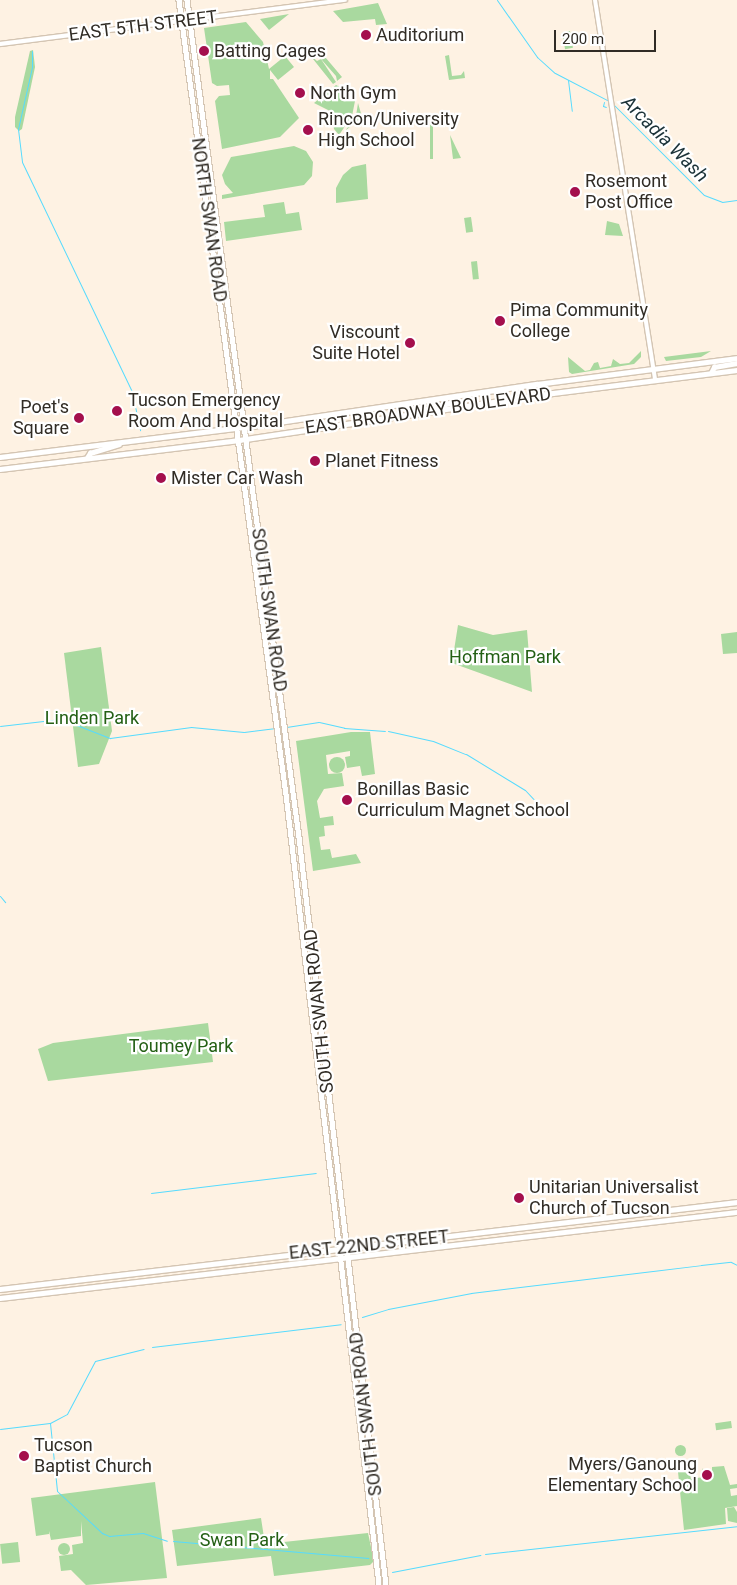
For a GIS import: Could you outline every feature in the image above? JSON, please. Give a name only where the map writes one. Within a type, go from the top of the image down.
[{"type":"main road","name":"NORTH SWAN ROAD","points":[[180,0],[238,440]]},
{"type":"main road","name":"NORTH SWAN ROAD","points":[[187,0],[246,439]]},
{"type":"main road","name":"EAST BROADWAY BOULEVARD","points":[[0,457],[245,427],[652,368],[737,358]]},
{"type":"main road","points":[[711,373],[714,367],[737,363]]},
{"type":"main road","name":"EAST BROADWAY BOULEVARD","points":[[0,469],[246,439],[412,413],[655,379],[737,370]]},
{"type":"main road","points":[[412,413],[424,407],[453,402],[457,396]]},
{"type":"main road","name":"SOUTH SWAN ROAD","points":[[246,439],[285,732],[386,1585]]},
{"type":"main road","name":"SOUTH SWAN ROAD","points":[[238,440],[278,732],[379,1585]]},
{"type":"main road","points":[[87,458],[90,453],[125,442]]},
{"type":"main road","name":"EAST 22ND STREET","points":[[0,1288],[737,1202]]},
{"type":"main road","name":"EAST 22ND STREET","points":[[0,1298],[737,1212]]},
{"type":"main road","points":[[646,1213],[647,1222]]},
{"type":"main road","points":[[536,1226],[537,1236]]},
{"type":"street","name":"EAST 5TH STREET","points":[[0,44],[345,0]]},
{"type":"street","points":[[595,0],[655,379]]},
{"type":"green space","points":[[378,3],[387,24],[376,25],[375,19],[343,22],[333,11]]},
{"type":"green space","points":[[289,14],[269,30],[260,19]]},
{"type":"green space","points":[[246,22],[263,42],[269,69],[285,56],[294,67],[278,80],[270,70],[270,79],[273,79],[299,118],[280,137],[222,149],[215,101],[219,96],[230,95],[229,85],[217,86],[212,83],[204,28]]},
{"type":"green space","points":[[570,31],[573,48],[565,49],[562,32]]},
{"type":"green space","points":[[33,50],[35,67],[22,129],[19,131],[15,127],[15,117],[30,51]]},
{"type":"green space","points":[[320,51],[342,77],[337,81],[336,76],[321,59],[324,56]]},
{"type":"green space","points":[[309,54],[317,61],[321,59],[336,82],[333,84]]},
{"type":"green space","points":[[449,55],[452,76],[461,75],[464,71],[465,78],[449,80],[445,56]]},
{"type":"green space","points":[[336,85],[350,92],[355,101],[352,116],[339,135],[334,129],[330,111],[314,103]]},
{"type":"green space","points":[[358,103],[362,117],[345,131],[356,116]]},
{"type":"green space","points":[[430,118],[433,118],[433,159],[430,159]]},
{"type":"green space","points":[[450,135],[461,158],[453,159]]},
{"type":"green space","points":[[294,146],[306,151],[313,162],[312,176],[304,185],[222,199],[222,195],[233,193],[225,184],[222,175],[231,157]]},
{"type":"green space","points":[[366,164],[368,199],[336,203],[336,188],[343,175],[352,167]]},
{"type":"green space","points":[[284,202],[286,214],[299,212],[302,230],[226,241],[224,222],[265,217],[263,205]]},
{"type":"green space","points":[[471,217],[473,232],[466,233],[464,218]]},
{"type":"green space","points":[[607,221],[619,224],[623,236],[605,235]]},
{"type":"green space","points":[[477,261],[479,279],[473,280],[471,262]]},
{"type":"green space","points":[[641,351],[641,357],[634,364],[572,374],[569,372],[568,357],[585,371],[590,370],[594,363],[598,362],[600,368],[611,366],[613,359],[620,364],[629,363]]},
{"type":"green space","points":[[711,351],[701,357],[666,361],[664,357]]},
{"type":"green space","name":"Hoffman Park","points":[[458,625],[493,635],[527,630],[532,692],[452,663]]},
{"type":"green space","points":[[737,632],[737,653],[723,654],[721,634]]},
{"type":"green space","name":"Linden Park","points":[[101,647],[112,731],[99,764],[78,767],[64,653]]},
{"type":"green space","points":[[351,732],[370,732],[375,774],[362,776],[360,766],[347,768],[345,757],[350,756],[350,751],[326,755],[328,774],[342,773],[344,786],[324,789],[317,801],[320,818],[333,816],[334,825],[324,826],[325,836],[319,837],[321,850],[330,849],[332,858],[356,854],[361,863],[313,871],[296,741]]},
{"type":"green space","points":[[337,757],[345,765],[337,773],[329,765]]},
{"type":"green space","points":[[374,783],[375,791],[358,794],[357,786],[366,788]]},
{"type":"green space","name":"Toumey Park","points":[[208,1023],[213,1062],[48,1081],[38,1049],[53,1043]]},
{"type":"green space","points":[[731,1421],[732,1428],[716,1430],[715,1423]]},
{"type":"green space","points":[[680,1444],[686,1450],[680,1456],[674,1450]]},
{"type":"green space","points":[[724,1466],[730,1485],[737,1484],[737,1488],[730,1489],[731,1496],[737,1495],[737,1506],[725,1508],[726,1524],[684,1530],[678,1472],[689,1470],[691,1479],[703,1477],[702,1468],[705,1474],[712,1473],[712,1467]]},
{"type":"green space","points":[[155,1482],[167,1578],[86,1585],[71,1570],[61,1571],[59,1556],[73,1554],[72,1545],[83,1543],[81,1521],[81,1536],[51,1540],[49,1531],[49,1534],[36,1536],[31,1498]]},
{"type":"green space","points":[[734,1507],[737,1512],[737,1523],[728,1521],[727,1508]]},
{"type":"green space","name":"Swan Park","points":[[261,1518],[265,1544],[368,1533],[374,1561],[370,1565],[274,1576],[271,1556],[177,1566],[172,1530]]},
{"type":"green space","points":[[18,1542],[20,1562],[2,1564],[0,1544]]},
{"type":"green space","points":[[64,1543],[70,1549],[64,1555],[58,1549]]},
{"type":"waterway","name":"Arcadia Wash","points":[[497,0],[537,57],[555,73],[609,101]]},
{"type":"waterway","points":[[32,51],[32,67],[18,129],[22,162],[132,392],[140,430]]},
{"type":"waterway","points":[[568,80],[572,111]]},
{"type":"waterway","points":[[604,102],[603,106],[606,107]]},
{"type":"waterway","name":"Arcadia Wash","points":[[614,105],[704,195],[722,202],[737,200]]},
{"type":"waterway","points":[[0,726],[61,719],[110,738],[191,727],[244,732],[276,728]]},
{"type":"waterway","points":[[280,728],[319,722],[344,728],[385,731]]},
{"type":"waterway","points":[[388,731],[433,741],[466,754],[525,790],[537,803]]},
{"type":"waterway","points":[[0,896],[5,902]]},
{"type":"waterway","points":[[151,1193],[316,1173]]},
{"type":"waterway","points":[[362,1317],[388,1309],[471,1293],[701,1265],[731,1262],[737,1265]]},
{"type":"waterway","points":[[152,1347],[341,1324]]},
{"type":"waterway","points":[[50,1423],[67,1414],[95,1361],[144,1349]]},
{"type":"waterway","points":[[0,1429],[50,1423],[57,1491],[102,1533],[109,1536],[143,1533],[167,1541]]},
{"type":"waterway","points":[[485,1554],[737,1526]]},
{"type":"waterway","points":[[173,1541],[368,1558]]},
{"type":"waterway","points":[[392,1572],[480,1555]]},
{"type":"place","name":"Auditorium","points":[[366,35]]},
{"type":"place","name":"Batting Cages","points":[[204,51]]},
{"type":"place","name":"North Gym","points":[[300,93]]},
{"type":"place","name":"Rincon/University High School","points":[[308,130]]},
{"type":"place","name":"Rosemont Post Office","points":[[575,192]]},
{"type":"place","name":"Pima Community College","points":[[500,321]]},
{"type":"place","name":"Viscount Suite Hotel","points":[[410,343]]},
{"type":"place","name":"Tucson Emergency Room And Hospital","points":[[117,411]]},
{"type":"place","name":"Poet's Square","points":[[79,418]]},
{"type":"place","name":"Planet Fitness","points":[[315,461]]},
{"type":"place","name":"Mister Car Wash","points":[[161,478]]},
{"type":"place","name":"Bonillas Basic Curriculum Magnet School","points":[[347,800]]},
{"type":"place","name":"Unitarian Universalist Church of Tucson","points":[[519,1198]]},
{"type":"place","name":"Tucson Baptist Church","points":[[24,1456]]},
{"type":"place","name":"Myers/Ganoung Elementary School","points":[[707,1475]]}]
